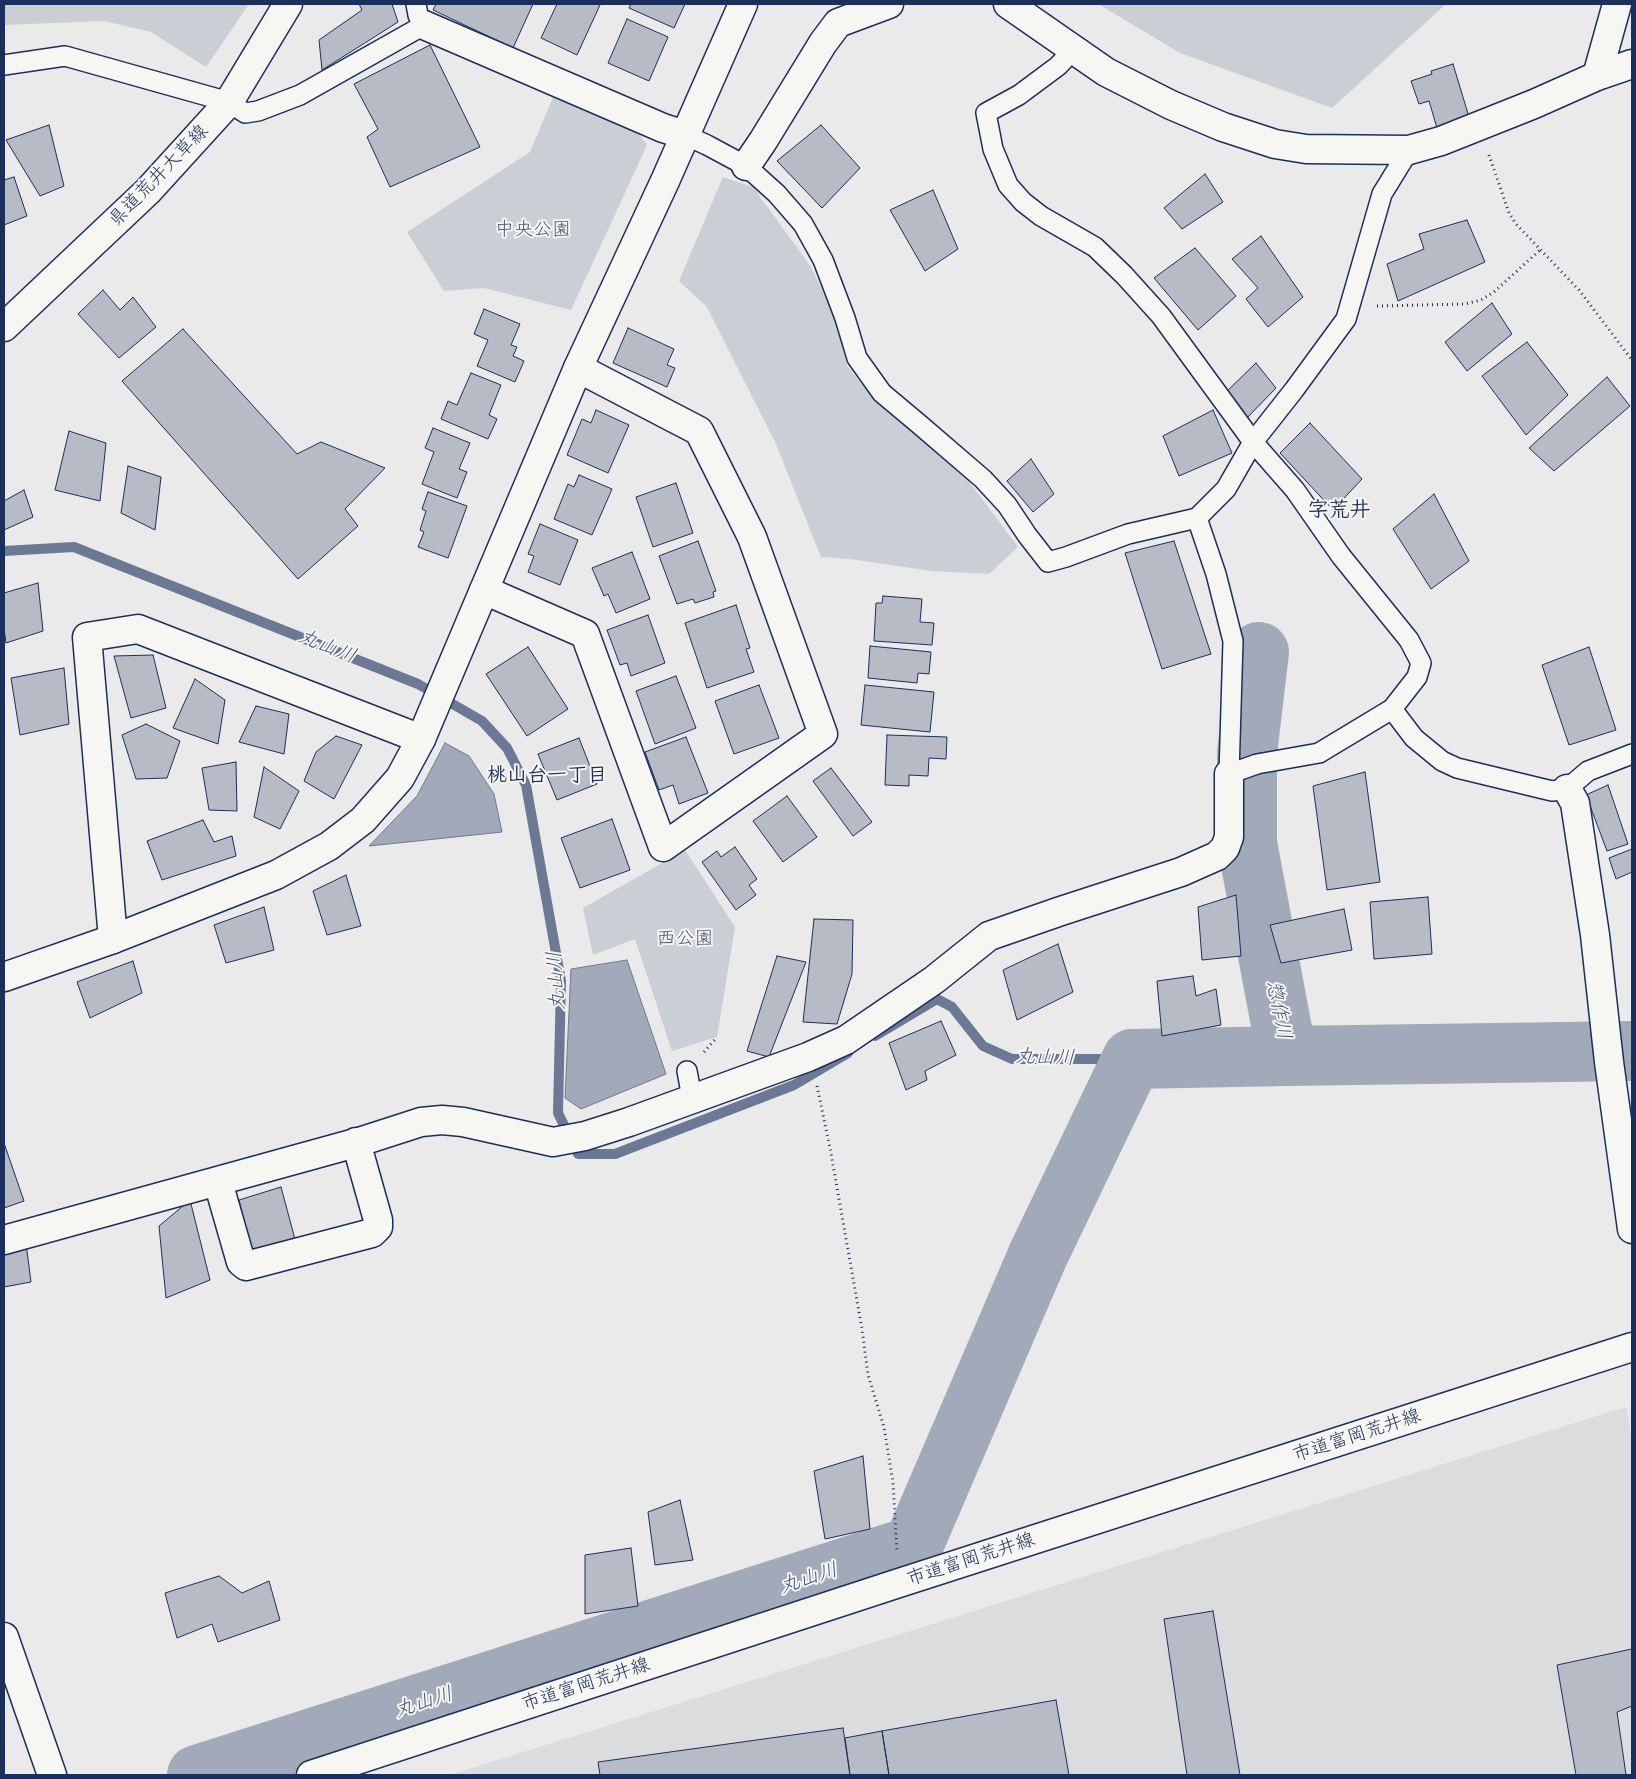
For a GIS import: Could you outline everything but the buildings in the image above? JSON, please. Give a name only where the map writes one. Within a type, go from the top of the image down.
[{"type":"street","name":"県道荒井大草線","points":[[4,327],[148,191],[229,102],[288,4]]},
{"type":"street","points":[[4,977],[112,939],[276,875],[329,846],[363,820],[400,778],[421,739],[578,368],[743,4]]},
{"type":"street","points":[[746,166],[822,43],[838,23],[889,4]]},
{"type":"street","points":[[1008,4],[1106,72],[1172,105],[1223,127],[1275,144],[1306,149],[1409,150],[1441,141],[1534,104],[1597,76],[1632,64]]},
{"type":"street","points":[[1597,76],[1617,4]]},
{"type":"street","points":[[420,14],[663,128],[685,135]]},
{"type":"street","points":[[484,590],[585,634],[663,848],[823,734],[752,537],[699,431],[578,368]]},
{"type":"street","points":[[112,939],[87,637],[138,629],[421,739]]},
{"type":"street","points":[[4,1240],[218,1182],[421,1122],[442,1120],[463,1122],[553,1142],[585,1136],[808,1057],[846,1040],[934,980],[989,936],[1182,872],[1217,856],[1225,848],[1229,837],[1230,774]]},
{"type":"street","points":[[1567,789],[1575,803],[1595,935],[1609,1062],[1632,1229]]},
{"type":"street","points":[[218,1182],[241,1262],[246,1266],[372,1233],[378,1227],[378,1220],[356,1142]]},
{"type":"street","name":"市道富岡荒井線","points":[[311,1775],[1632,1347]]},
{"type":"street","points":[[4,1637],[52,1775]]},
{"type":"lane","points":[[4,65],[65,56],[229,102],[245,112],[258,111],[300,95],[420,14]]},
{"type":"lane","points":[[1073,50],[1058,66],[1019,95],[986,113],[993,149],[1008,185],[1023,202],[1041,216],[1095,247],[1124,275],[1161,316],[1253,442],[1295,490],[1341,556],[1409,640],[1421,663],[1417,677],[1392,709],[1319,753],[1257,764],[1230,774],[1234,642],[1216,574],[1197,518]]},
{"type":"lane","points":[[685,135],[708,145],[746,166],[777,194],[802,224],[823,260],[845,318],[857,358],[882,393],[982,479],[1007,504],[1027,535],[1048,562],[1128,534],[1197,518],[1226,489],[1253,442],[1346,319],[1382,194],[1409,150]]},
{"type":"lane","points":[[1392,709],[1414,738],[1442,761],[1457,768],[1552,791],[1567,789],[1588,771],[1632,754]]},
{"type":"lane","points":[[687,1071],[692,1098]]},
{"type":"path","points":[[1479,126],[1509,213],[1516,224],[1579,290],[1632,360]]},
{"type":"path","points":[[1349,306],[1465,304],[1481,300],[1494,292],[1540,250]]},
{"type":"path","points":[[820,1097],[862,1329],[868,1375],[884,1427],[893,1483],[894,1524]]},
{"type":"shaded area","points":[[1626,1407],[1632,1438],[1632,1775],[450,1775]]},
{"type":"green space","points":[[4,4],[249,4],[206,67],[151,32],[104,21],[4,25]]},
{"type":"green space","points":[[1098,4],[1446,4],[1332,108],[1180,53]]},
{"type":"green space","name":"中央公園","points":[[554,95],[640,135],[647,145],[571,310],[484,288],[444,291],[407,232],[530,152]]},
{"type":"green space","points":[[723,177],[753,187],[811,267],[836,319],[847,366],[874,399],[968,480],[1018,547],[989,574],[932,571],[850,559],[821,557],[776,444],[707,307],[679,281]]},
{"type":"green space","name":"西公園","points":[[685,850],[735,927],[717,1037],[672,1051],[635,939],[593,955],[583,908]]},
{"type":"water","points":[[445,743],[469,756],[494,794],[502,832],[369,846],[417,796]]},
{"type":"water","points":[[627,960],[666,1074],[581,1109],[565,1098],[571,969]]},
{"type":"waterway","name":"丸山川","points":[[4,551],[74,547],[418,684],[482,721],[507,748],[526,785],[561,981],[558,1113],[578,1154],[615,1154],[794,1085],[848,1053]]},
{"type":"waterway","name":"惣作川","points":[[1259,652],[1247,753],[1247,843],[1287,1056]]},
{"type":"waterway","name":"丸山川","points":[[875,1036],[937,999],[952,1007],[983,1046],[1012,1059],[1132,1059]]},
{"type":"waterway","name":"丸山川","points":[[197,1775],[913,1546],[1038,1255],[1132,1059],[1632,1051]]},
{"type":"district","name":"字荒井","points":[[1339,511]]},
{"type":"district","name":"桃山台一丁目","points":[[547,776]]}]
